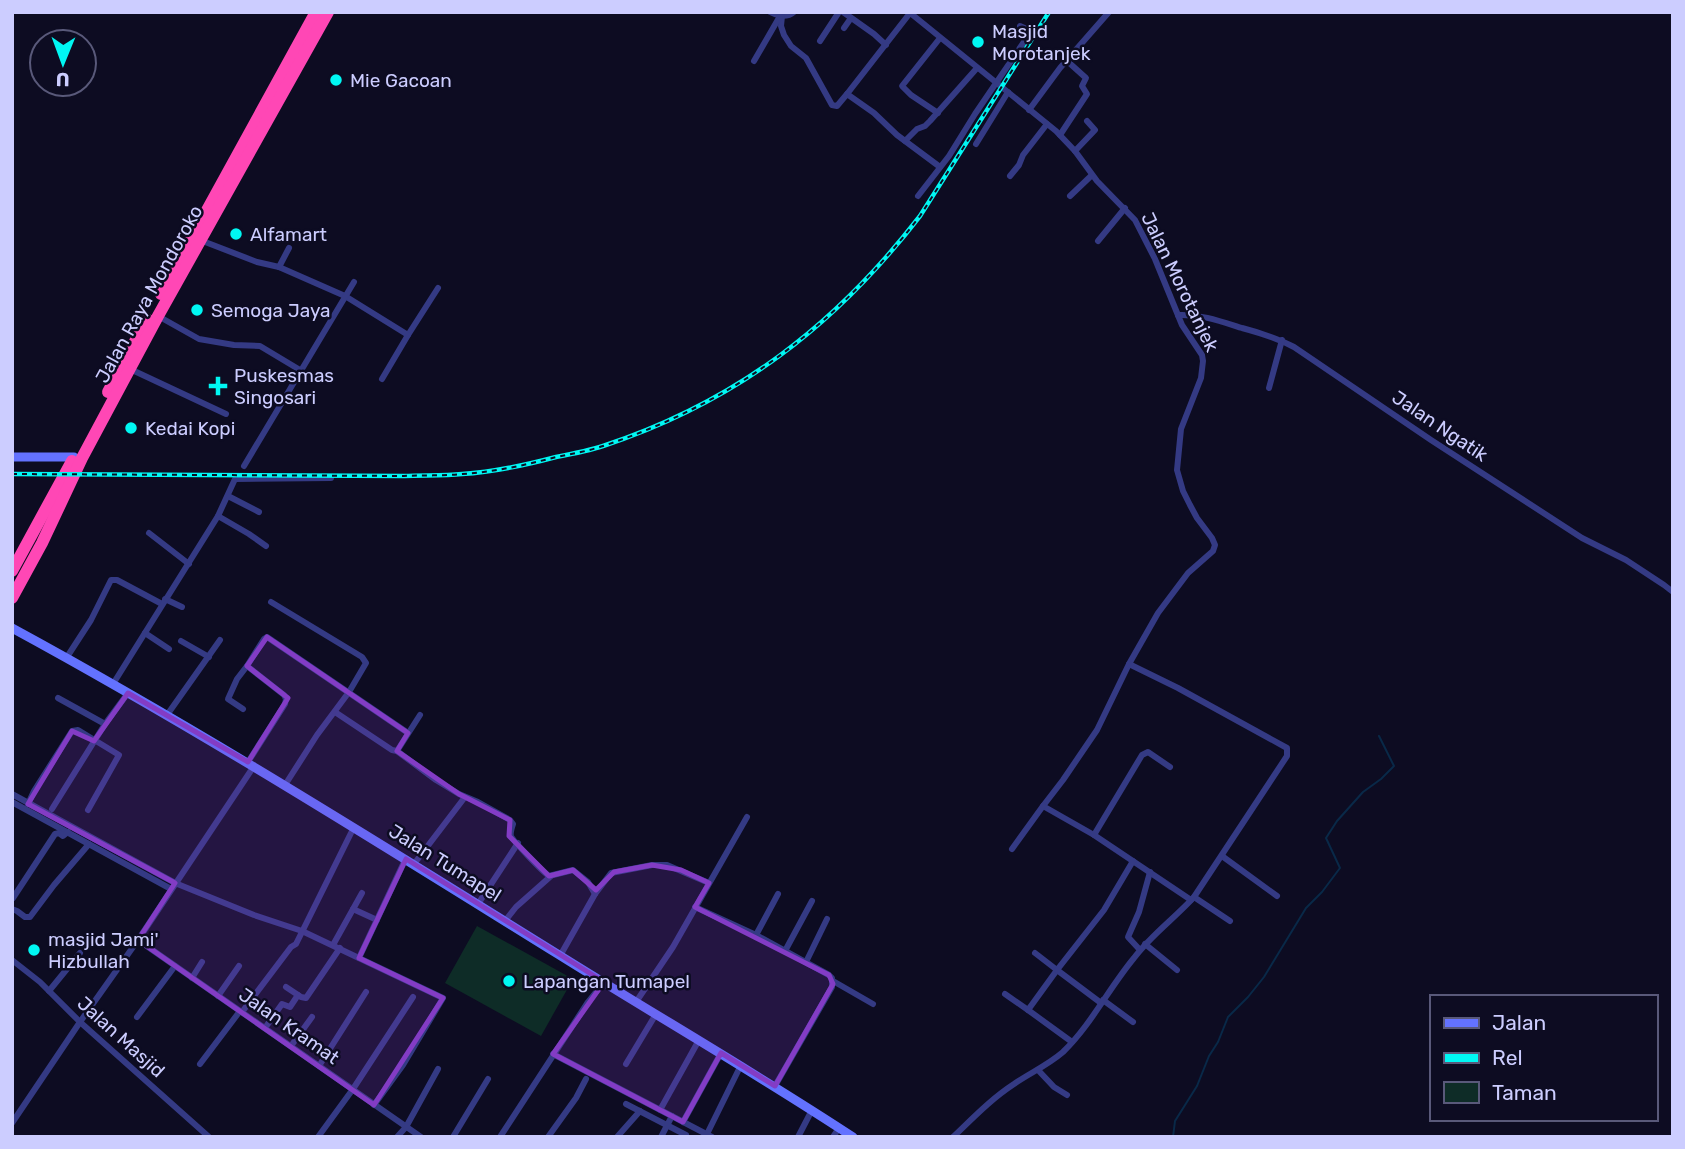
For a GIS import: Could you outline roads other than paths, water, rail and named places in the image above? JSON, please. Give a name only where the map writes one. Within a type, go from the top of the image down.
[{"type":"highway","name":"Jalan Raya Mondoroko","points":[[12,571],[36,540],[82,458],[316,12]]},
{"type":"highway","name":"Jalan Raya Mondoroko","points":[[12,598],[74,457],[158,316],[328,12]]},
{"type":"street","points":[[770,12],[781,16],[794,12]]},
{"type":"street","points":[[820,41],[841,12],[886,45]]},
{"type":"street","points":[[1029,110],[1060,68],[1109,12]]},
{"type":"street","points":[[781,16],[784,35],[791,46],[803,55],[831,104],[836,107],[909,13]]},
{"type":"street","name":"Jalan Morotanjek","points":[[909,13],[1060,135],[1107,192],[1125,208],[1135,220],[1155,259],[1182,325],[1202,355],[1200,378],[1181,429],[1177,470],[1183,491],[1215,545],[1213,551],[1188,573],[1172,594],[1129,664]]},
{"type":"street","points":[[754,61],[781,16]]},
{"type":"street","points":[[844,28],[851,18]]},
{"type":"street","points":[[918,196],[1028,36],[1029,30],[1020,26]]},
{"type":"street","points":[[938,113],[911,95],[902,85],[940,38]]},
{"type":"street","points":[[1060,135],[1087,94],[1082,86],[1086,78],[1066,61]]},
{"type":"street","points":[[905,141],[938,113],[977,68]]},
{"type":"street","points":[[976,144],[1007,92]]},
{"type":"street","points":[[847,94],[940,167]]},
{"type":"street","points":[[1074,151],[1095,130],[1087,121]]},
{"type":"street","points":[[1010,176],[1047,124]]},
{"type":"street","points":[[1070,196],[1092,174]]},
{"type":"street","points":[[1098,241],[1125,208]]},
{"type":"street","points":[[1099,225],[1106,231]]},
{"type":"street","points":[[200,240],[257,262],[279,267],[345,296],[408,335]]},
{"type":"street","points":[[279,267],[289,247]]},
{"type":"street","points":[[244,466],[354,282]]},
{"type":"street","points":[[382,379],[438,288]]},
{"type":"street","name":"Jalan Ngatik","points":[[1178,315],[1209,317],[1282,340],[1582,538],[1626,560],[1673,592]]},
{"type":"street","points":[[158,316],[199,339],[260,346],[300,370]]},
{"type":"street","points":[[1269,388],[1282,340]]},
{"type":"street","points":[[131,361],[226,414]]},
{"type":"street","points":[[12,457],[74,457]]},
{"type":"street","points":[[113,684],[218,516],[235,479],[331,478]]},
{"type":"street","points":[[228,496],[259,512]]},
{"type":"street","points":[[218,516],[266,546]]},
{"type":"street","points":[[149,533],[189,564]]},
{"type":"street","points":[[67,657],[91,620],[111,580],[117,580],[182,607]]},
{"type":"street","points":[[271,602],[365,661],[366,665],[285,785]]},
{"type":"street","name":"Jalan Tumapel","points":[[12,628],[251,764],[775,1086],[853,1137]]},
{"type":"street","points":[[145,634],[169,649]]},
{"type":"street","points":[[243,709],[228,698],[237,679],[264,639],[270,638],[408,733]]},
{"type":"street","points":[[167,715],[220,640]]},
{"type":"street","points":[[181,641],[209,657]]},
{"type":"street","points":[[953,1137],[982,1108],[1015,1083],[1038,1070],[1072,1042],[1142,947],[1192,899],[1287,756],[1287,748],[1129,664],[1097,730],[1012,849]]},
{"type":"street","points":[[12,1124],[138,940],[251,764],[285,704],[284,695],[247,666]]},
{"type":"street","points":[[52,809],[105,724],[128,693]]},
{"type":"street","points":[[58,698],[105,724]]},
{"type":"street","points":[[335,712],[397,751],[436,780],[510,820],[513,824],[511,835],[541,870],[551,876]]},
{"type":"street","points":[[397,751],[421,715]]},
{"type":"street","points":[[28,804],[72,731],[78,730],[119,756],[88,810]]},
{"type":"street","points":[[1094,835],[1142,755],[1147,752],[1170,767]]},
{"type":"street","points":[[12,794],[89,844],[173,886],[302,931],[443,998],[403,1065],[374,1105]]},
{"type":"street","points":[[359,958],[410,862],[465,797]]},
{"type":"street","points":[[12,802],[173,886]]},
{"type":"street","points":[[1043,806],[1230,921]]},
{"type":"street","points":[[636,1002],[673,947],[747,817]]},
{"type":"street","points":[[200,1064],[297,942],[354,827]]},
{"type":"street","points":[[13,898],[55,834],[63,836],[69,830]]},
{"type":"street","points":[[478,904],[517,843]]},
{"type":"street","points":[[12,909],[30,917],[89,844]]},
{"type":"street","points":[[1222,856],[1277,896]]},
{"type":"street","points":[[1028,1010],[1104,910],[1133,861]]},
{"type":"street","points":[[560,956],[595,894],[611,873],[652,864],[667,865],[709,883]]},
{"type":"street","points":[[505,921],[516,907],[551,876],[573,870],[588,882],[595,894]]},
{"type":"street","points":[[1150,872],[1139,912],[1128,937],[1177,970]]},
{"type":"street","points":[[286,987],[306,998],[330,964],[362,893]]},
{"type":"street","points":[[755,935],[778,894]]},
{"type":"street","points":[[785,951],[812,901]]},
{"type":"street","points":[[695,907],[806,962],[873,1004]]},
{"type":"street","points":[[353,909],[377,920]]},
{"type":"street","points":[[806,962],[827,919]]},
{"type":"street","name":"Jalan Kramat","points":[[138,940],[421,1137]]},
{"type":"street","points":[[49,991],[80,953]]},
{"type":"street","points":[[1035,953],[1133,1022]]},
{"type":"street","name":"Jalan Masjid","points":[[12,960],[209,1137]]},
{"type":"street","points":[[192,978],[202,962]]},
{"type":"street","points":[[137,1017],[175,966]]},
{"type":"street","points":[[218,996],[239,966]]},
{"type":"street","points":[[775,1086],[833,981]]},
{"type":"street","points":[[500,1137],[551,1057],[604,982]]},
{"type":"street","points":[[319,1066],[366,992]]},
{"type":"street","points":[[1005,994],[1072,1042]]},
{"type":"street","points":[[265,1028],[282,1004],[291,1007],[298,995]]},
{"type":"street","points":[[318,1137],[413,997]]},
{"type":"street","points":[[626,1064],[656,1014]]},
{"type":"street","points":[[291,1046],[312,1017]]},
{"type":"street","points":[[660,1110],[699,1040]]},
{"type":"street","points":[[683,1122],[721,1053]]},
{"type":"street","points":[[551,1057],[660,1110],[686,1135]]},
{"type":"street","points":[[626,1104],[640,1111],[683,1122],[710,1136],[741,1065]]},
{"type":"street","points":[[397,1137],[438,1069]]},
{"type":"street","points":[[1038,1070],[1054,1087],[1067,1095]]},
{"type":"street","points":[[453,1137],[488,1079]]},
{"type":"street","points":[[548,1137],[586,1079]]},
{"type":"street","points":[[798,1137],[813,1110]]},
{"type":"street","points":[[617,1137],[640,1111]]},
{"type":"street","points":[[661,1137],[670,1120]]},
{"type":"street","points":[[833,1137],[839,1128]]},
{"type":"waterway","points":[[1173,1137],[1175,1121],[1197,1086],[1228,1017],[1264,977],[1306,908],[1340,868],[1326,838],[1363,792],[1394,766],[1379,736]]},
{"type":"railway","points":[[12,474],[455,475],[510,468],[586,451],[651,428],[697,407],[780,356],[853,292],[920,216],[1049,12]]},
{"type":"place","name":"Masjid Morotanjek","points":[[978,42]]},
{"type":"place","name":"Mie Gacoan","points":[[336,80]]},
{"type":"place","name":"Alfamart","points":[[236,234]]},
{"type":"place","name":"Semoga Jaya","points":[[197,310]]},
{"type":"place","name":"Puskesmas Singosari","points":[[218,386]]},
{"type":"place","name":"Kedai Kopi","points":[[131,428]]},
{"type":"place","name":"masjid Jami' Hizbullah","points":[[34,950]]},
{"type":"place","name":"Lapangan Tumapel","points":[[509,981]]}]
